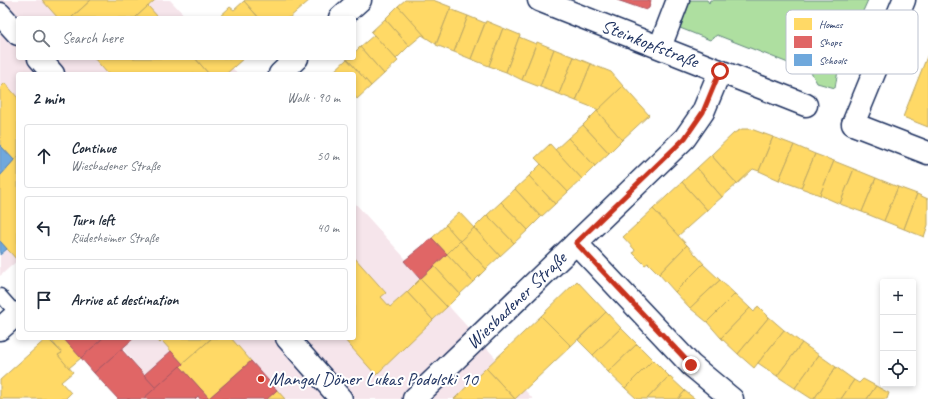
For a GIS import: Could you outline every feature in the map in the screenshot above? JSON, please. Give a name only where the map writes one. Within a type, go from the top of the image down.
[{"type":"street","points":[[342,16],[360,0]]},
{"type":"street","name":"Steinkopfstraße","points":[[539,0],[806,105]]},
{"type":"street","points":[[660,47],[678,0]]},
{"type":"street","points":[[900,10],[904,0]]},
{"type":"street","points":[[0,14],[16,32]]},
{"type":"street","points":[[41,60],[51,72]]},
{"type":"street","points":[[282,72],[295,60]]},
{"type":"street","name":"Wiesbadener Straße","points":[[414,399],[685,138],[703,112],[720,71]]},
{"type":"street","points":[[874,74],[853,124],[928,153]]},
{"type":"street","points":[[576,243],[691,365],[732,399]]},
{"type":"street","points":[[0,329],[16,315]]},
{"type":"street","points":[[289,340],[341,399]]},
{"type":"lane","points":[[0,295],[16,313]]},
{"type":"shaded area","points":[[0,0],[170,0],[185,16],[16,16],[16,60],[225,60],[236,72],[16,72],[16,224],[0,204]]},
{"type":"shaded area","points":[[356,204],[533,399],[165,399],[116,340],[356,340]]},
{"type":"shaded area","points":[[7,249],[16,258],[16,262],[0,276],[0,256]]},
{"type":"green space","points":[[685,0],[707,0],[709,3],[710,0],[868,0],[864,10],[786,10],[786,62],[717,35],[710,40],[675,26]]},
{"type":"green space","points":[[812,74],[837,74],[835,88],[817,83]]},
{"type":"building: Homes","points":[[42,0],[91,0],[73,16],[56,16]]},
{"type":"building: Homes","points":[[91,0],[155,0],[137,16],[73,16]]},
{"type":"building: Homes","points":[[310,0],[291,16],[257,16],[244,1]]},
{"type":"building: Homes","points":[[405,0],[433,0],[451,7],[436,44],[425,37],[398,6]]},
{"type":"building: Homes","points":[[244,1],[257,16],[220,16],[230,7],[234,10]]},
{"type":"building: Homes","points":[[148,6],[157,16],[137,16]]},
{"type":"building: Homes","points":[[398,6],[425,36],[422,35],[409,46],[385,19]]},
{"type":"building: Homes","points":[[450,9],[468,16],[454,52],[436,45]]},
{"type":"building: Homes","points":[[468,16],[485,23],[471,59],[454,52]]},
{"type":"building: Homes","points":[[385,19],[409,46],[396,59],[371,32]]},
{"type":"building: Homes","points":[[486,21],[503,28],[489,66],[471,59]]},
{"type":"building: Homes","points":[[503,28],[520,35],[506,72],[489,66]]},
{"type":"building: Homes","points":[[374,35],[398,61],[384,74],[360,47]]},
{"type":"building: Homes","points":[[519,37],[536,44],[522,80],[506,72]]},
{"type":"building: Homes","points":[[537,42],[554,49],[540,87],[522,80]]},
{"type":"building: Homes","points":[[360,47],[384,74],[371,86],[348,60],[356,60],[356,51]]},
{"type":"building: Homes","points":[[554,49],[574,57],[559,94],[540,87]]},
{"type":"building: Homes","points":[[928,54],[928,127],[903,117]]},
{"type":"building: Homes","points":[[574,57],[591,64],[576,101],[559,94]]},
{"type":"building: Homes","points":[[96,60],[197,60],[207,72],[106,72]]},
{"type":"building: Homes","points":[[197,60],[242,60],[228,72],[207,72]]},
{"type":"building: Homes","points":[[346,60],[348,60],[371,86],[357,99],[356,72],[333,72]]},
{"type":"building: Homes","points":[[591,64],[611,72],[623,86],[599,110],[576,101]]},
{"type":"building: Homes","points":[[5,83],[16,96],[16,158],[14,160],[0,145],[0,88]]},
{"type":"building: Homes","points":[[623,86],[649,115],[622,140],[597,111]]},
{"type":"building: Homes","points":[[597,111],[622,140],[609,153],[583,125]]},
{"type":"building: Homes","points":[[583,125],[609,153],[595,166],[568,138]]},
{"type":"building: Homes","points":[[742,129],[751,129],[773,137],[759,171],[753,169],[737,184],[711,155],[734,133]]},
{"type":"building: Homes","points":[[773,137],[794,145],[779,180],[759,171]]},
{"type":"building: Homes","points":[[568,138],[595,166],[582,179],[555,150]]},
{"type":"building: Homes","points":[[550,144],[582,179],[568,192],[535,158]]},
{"type":"building: Homes","points":[[794,145],[815,154],[801,188],[779,180]]},
{"type":"building: Homes","points":[[815,154],[834,161],[820,195],[801,188]]},
{"type":"building: Homes","points":[[711,155],[737,184],[722,197],[697,168]]},
{"type":"building: Homes","points":[[16,158],[16,259],[0,241],[0,176]]},
{"type":"building: Homes","points":[[834,161],[854,169],[840,204],[820,195]]},
{"type":"building: Homes","points":[[541,164],[568,192],[555,204],[529,176]]},
{"type":"building: Homes","points":[[697,168],[722,197],[707,210],[682,182]]},
{"type":"building: Homes","points":[[854,169],[876,178],[862,212],[840,204]]},
{"type":"building: Homes","points":[[529,176],[555,204],[541,217],[515,189]]},
{"type":"building: Homes","points":[[876,178],[898,187],[884,221],[862,212]]},
{"type":"building: Homes","points":[[682,182],[707,210],[678,236],[653,209]]},
{"type":"building: Homes","points":[[898,187],[917,194],[904,229],[884,221]]},
{"type":"building: Homes","points":[[515,189],[541,217],[528,230],[501,202]]},
{"type":"building: Homes","points":[[917,194],[928,199],[928,225],[924,237],[904,229]]},
{"type":"building: Homes","points":[[501,202],[528,230],[514,243],[487,215]]},
{"type":"building: Homes","points":[[653,209],[687,245],[659,274],[648,263],[645,265],[633,253],[635,250],[623,237]]},
{"type":"building: Homes","points":[[459,212],[474,228],[460,241],[445,225]]},
{"type":"building: Homes","points":[[487,215],[514,243],[500,256],[474,228]]},
{"type":"building: Homes","points":[[446,225],[460,241],[447,254],[432,238]]},
{"type":"building: Homes","points":[[474,228],[500,256],[486,269],[460,241]]},
{"type":"building: Homes","points":[[460,241],[486,269],[473,282],[447,254]]},
{"type":"building: Homes","points":[[687,245],[704,264],[675,292],[659,274]]},
{"type":"building: Homes","points":[[447,254],[473,282],[460,294],[434,266]]},
{"type":"building: Homes","points":[[356,259],[386,293],[381,297],[390,307],[407,292],[433,320],[376,375],[345,340],[356,340]]},
{"type":"building: Homes","points":[[703,264],[720,280],[690,308],[675,292]]},
{"type":"building: Homes","points":[[434,266],[460,294],[447,307],[420,279]]},
{"type":"building: Homes","points":[[420,279],[447,307],[433,320],[407,292]]},
{"type":"building: Homes","points":[[720,280],[735,294],[707,322],[690,308]]},
{"type":"building: Homes","points":[[577,281],[606,312],[571,346],[541,316]]},
{"type":"building: Homes","points":[[735,294],[750,308],[721,338],[707,322]]},
{"type":"building: Homes","points":[[758,306],[769,317],[738,354],[721,338],[750,308],[754,312]]},
{"type":"building: Homes","points":[[606,312],[621,328],[593,355],[578,340]]},
{"type":"building: Homes","points":[[541,316],[571,346],[515,399],[486,368]]},
{"type":"building: Homes","points":[[769,317],[784,330],[754,368],[738,354]]},
{"type":"building: Homes","points":[[621,328],[637,344],[608,372],[593,355]]},
{"type":"building: Homes","points":[[784,330],[802,343],[777,376],[758,363]]},
{"type":"building: Homes","points":[[45,340],[49,340],[62,353],[58,355],[73,372],[61,382],[71,393],[65,399],[0,399],[0,380]]},
{"type":"building: Homes","points":[[51,340],[65,340],[81,358],[69,368],[58,355],[62,353]]},
{"type":"building: Homes","points":[[157,340],[210,340],[183,364],[162,341],[160,343]]},
{"type":"building: Homes","points":[[210,340],[233,340],[251,361],[209,398],[180,366]]},
{"type":"building: Homes","points":[[802,343],[819,355],[795,388],[777,376]]},
{"type":"building: Homes","points":[[637,344],[653,360],[625,388],[608,372]]},
{"type":"building: Homes","points":[[819,355],[836,367],[814,399],[812,399],[795,388]]},
{"type":"building: Homes","points":[[653,360],[669,376],[647,399],[637,399],[625,388]]},
{"type":"building: Homes","points":[[836,367],[854,380],[841,399],[814,399]]},
{"type":"building: Homes","points":[[486,368],[515,399],[454,399]]},
{"type":"building: Homes","points":[[669,376],[685,391],[678,399],[647,399]]},
{"type":"building: Homes","points":[[863,379],[876,386],[867,399],[841,399],[854,380],[859,383]]},
{"type":"building: Homes","points":[[876,386],[889,393],[887,399],[867,399]]},
{"type":"building: Homes","points":[[277,390],[285,399],[267,399]]},
{"type":"building: Homes","points":[[685,391],[695,399],[678,399]]},
{"type":"building: Shops","points":[[617,0],[651,0],[649,8],[646,10]]},
{"type":"building: Shops","points":[[432,238],[447,254],[420,279],[404,261]]},
{"type":"building: Shops","points":[[65,340],[101,340],[81,358]]},
{"type":"building: Shops","points":[[101,340],[132,340],[94,373],[81,358]]},
{"type":"building: Shops","points":[[121,349],[156,388],[143,399],[118,399],[94,373]]},
{"type":"building: Shops","points":[[171,351],[183,364],[156,388],[144,375]]},
{"type":"building: Shops","points":[[251,361],[277,390],[267,399],[208,399]]},
{"type":"building: Shops","points":[[180,366],[209,398],[200,399],[198,396],[195,399],[143,399]]},
{"type":"building: Schools","points":[[0,145],[14,160],[0,176]]},
{"type":"building: Schools","points":[[0,241],[7,249],[0,255]]},
{"type":"place","name":"Mangal Döner Lukas Podolski 10","points":[[261,379]]},
{"type":"route","points":[[691,365],[576,243],[685,138],[703,112],[720,71]]}]
